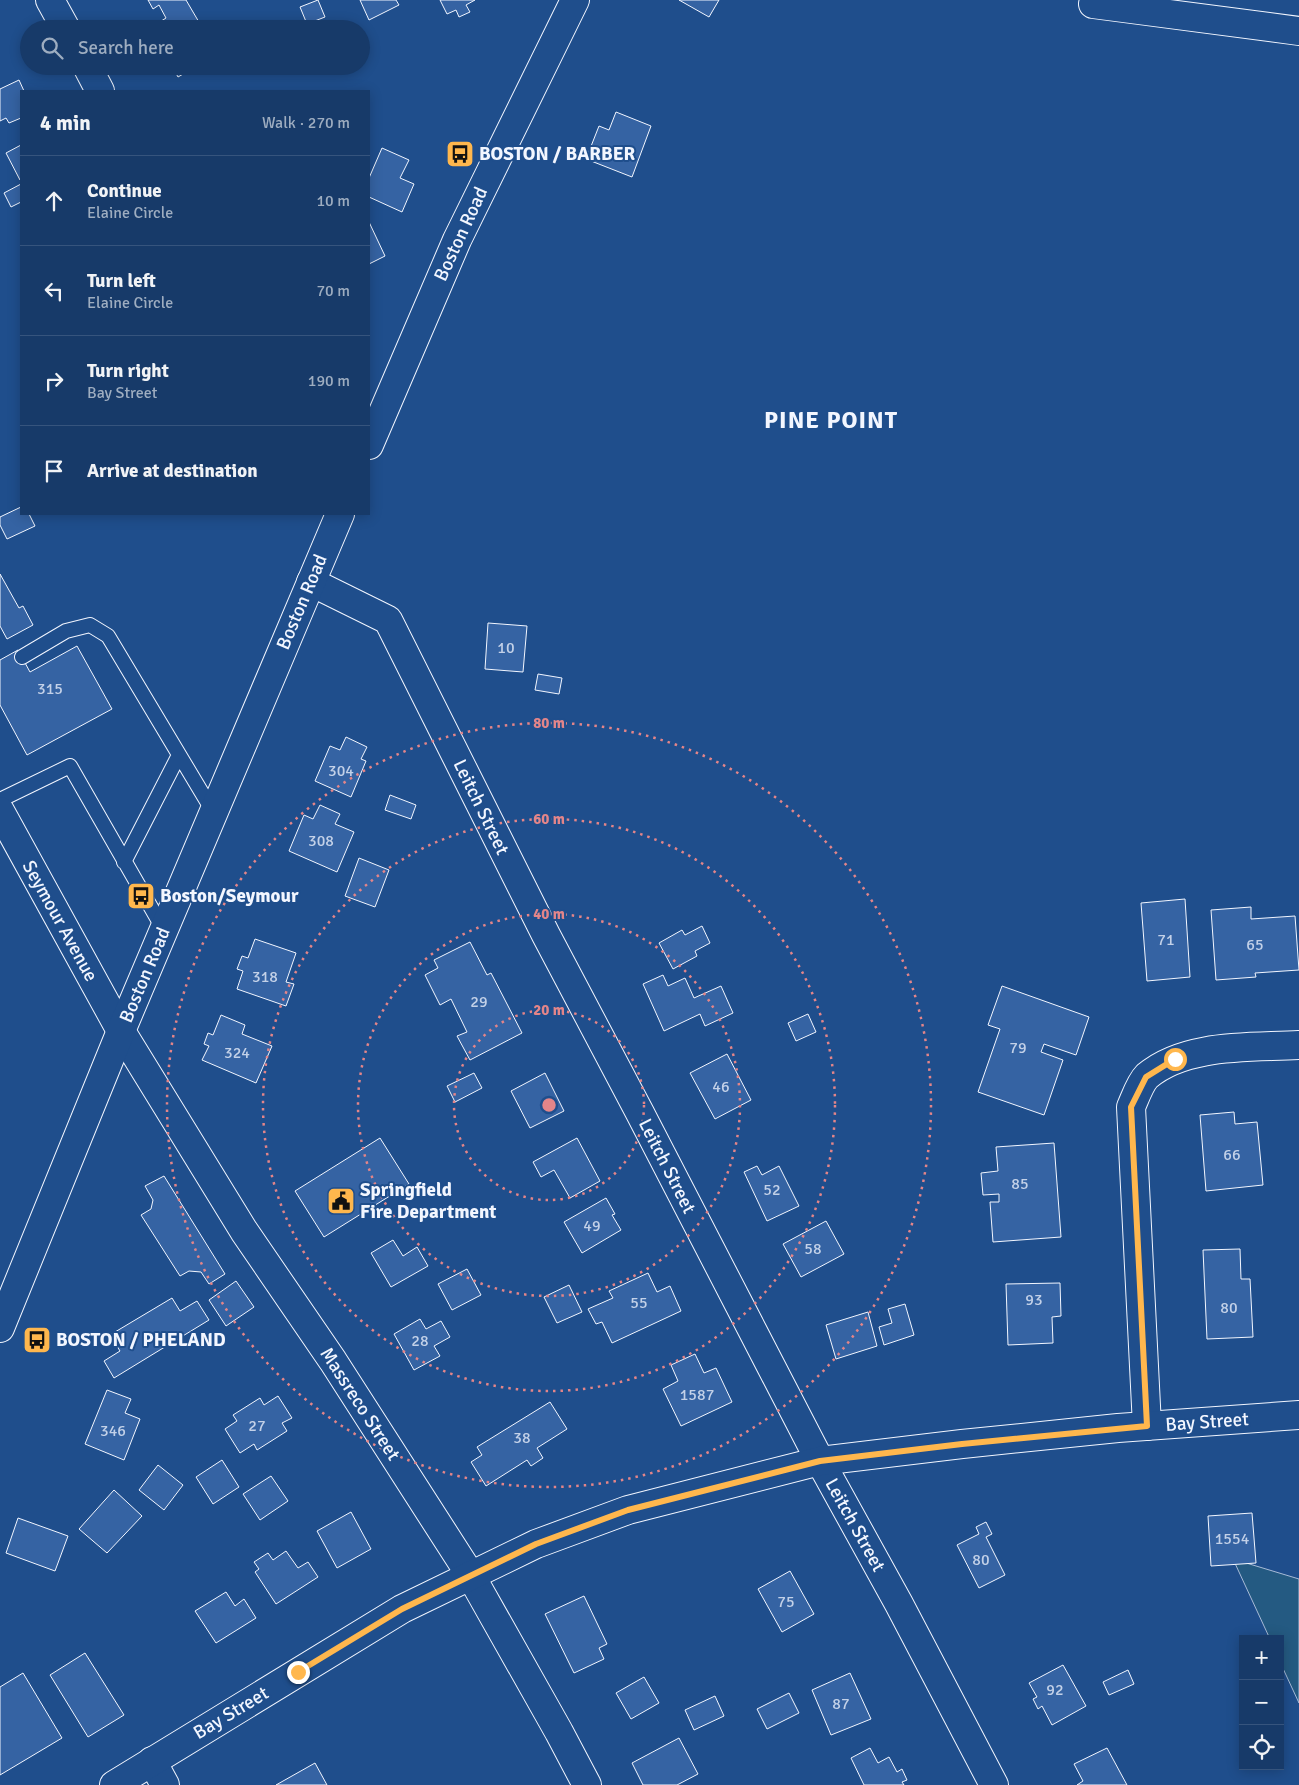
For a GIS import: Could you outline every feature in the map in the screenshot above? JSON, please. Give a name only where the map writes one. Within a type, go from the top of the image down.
[{"type":"street","points":[[50,0],[61,20]]},
{"type":"street","name":"Boston Road","points":[[370,443],[457,240],[575,0]]},
{"type":"street","points":[[1094,2],[1299,31]]},
{"type":"street","points":[[92,75],[99,90]]},
{"type":"street","name":"Boston Road","points":[[0,1328],[121,1031],[340,515]]},
{"type":"street","name":"Leitch Street","points":[[311,582],[388,620],[546,935],[820,1461],[899,1604],[994,1785]]},
{"type":"street","name":"Seymour Avenue","points":[[0,811],[121,1031]]},
{"type":"street","name":"Massreco Street","points":[[121,1031],[244,1231],[333,1361],[470,1576],[560,1732],[587,1785]]},
{"type":"street","points":[[1147,1426],[1131,1107],[1146,1077],[1175,1059],[1207,1051],[1299,1045]]},
{"type":"street","name":"Bay Street","points":[[114,1785],[402,1609],[536,1544],[628,1510],[820,1461],[962,1444],[1147,1426],[1299,1415]]},
{"type":"street","points":[[152,1761],[165,1785]]},
{"type":"lane","points":[[22,657],[66,631],[90,625],[108,636],[214,813]]},
{"type":"lane","points":[[124,862],[178,755]]},
{"type":"lane","points":[[0,800],[70,766],[164,930]]},
{"type":"shaded area","points":[[1233,1559],[1299,1579],[1299,1703],[1284,1671],[1284,1635],[1268,1635]]},
{"type":"building","points":[[148,0],[186,0],[198,20],[163,20],[166,18],[159,5],[153,9]]},
{"type":"building","points":[[318,0],[325,17],[317,20],[305,20],[300,7]]},
{"type":"building","points":[[360,0],[396,0],[399,5],[369,20]]},
{"type":"building","points":[[440,0],[475,0],[466,5],[470,12],[459,17],[456,10],[447,14]]},
{"type":"building","points":[[679,0],[719,0],[709,17]]},
{"type":"building","points":[[19,80],[24,90],[20,90],[20,118],[9,123],[6,118],[0,121],[0,89]]},
{"type":"building","points":[[616,112],[651,126],[632,177],[586,159],[599,126],[609,130]]},
{"type":"building","points":[[20,146],[20,180],[6,153]]},
{"type":"building","points":[[382,148],[409,160],[400,178],[414,184],[402,212],[370,197],[370,176]]},
{"type":"building","points":[[20,185],[20,202],[11,207],[4,193]]},
{"type":"building","points":[[370,224],[385,256],[370,264]]},
{"type":"building","points":[[20,507],[20,515],[30,515],[35,526],[7,539],[0,525],[0,517]]},
{"type":"building","points":[[0,574],[19,608],[23,606],[33,625],[7,639],[0,626]]},
{"type":"building","points":[[488,623],[527,626],[523,672],[485,669]]},
{"type":"building","points":[[77,646],[112,709],[27,755],[0,705],[0,660],[18,650],[30,672]]},
{"type":"building","points":[[538,674],[562,678],[559,694],[535,690]]},
{"type":"building","points":[[346,737],[367,747],[361,759],[366,761],[351,797],[315,781],[330,746],[340,750]]},
{"type":"building","points":[[390,795],[416,805],[411,819],[385,810]]},
{"type":"building","points":[[320,805],[340,814],[335,824],[354,832],[337,872],[289,851],[304,815],[313,819]]},
{"type":"building","points":[[359,858],[389,870],[375,907],[345,896]]},
{"type":"building","points":[[1185,899],[1190,977],[1147,981],[1141,903]]},
{"type":"building","points":[[1251,907],[1251,919],[1295,916],[1299,970],[1255,973],[1256,977],[1216,980],[1211,910]]},
{"type":"building","points":[[702,926],[710,943],[695,951],[697,956],[673,969],[659,943],[682,930],[685,935]]},
{"type":"building","points":[[255,939],[296,953],[286,982],[294,984],[286,1006],[237,989],[243,971],[237,969],[242,956],[248,958]]},
{"type":"building","points":[[470,942],[487,975],[491,973],[522,1033],[470,1060],[457,1036],[467,1032],[451,999],[440,1005],[425,975],[438,968],[434,960]]},
{"type":"building","points":[[663,975],[668,986],[685,978],[694,998],[721,986],[733,1013],[705,1026],[700,1014],[664,1031],[643,984]]},
{"type":"building","points":[[1002,986],[1089,1017],[1076,1055],[1044,1044],[1041,1052],[1063,1060],[1044,1115],[978,1092],[1000,1029],[988,1025]]},
{"type":"building","points":[[808,1014],[816,1032],[796,1041],[788,1023]]},
{"type":"building","points":[[221,1015],[245,1025],[242,1034],[272,1046],[256,1083],[202,1060],[209,1046],[204,1044],[208,1033],[213,1035]]},
{"type":"building","points":[[727,1054],[751,1100],[715,1119],[690,1073]]},
{"type":"building","points":[[474,1073],[482,1088],[455,1102],[447,1086]]},
{"type":"building","points":[[545,1073],[564,1111],[530,1128],[511,1091]]},
{"type":"building","points":[[1234,1112],[1235,1124],[1257,1122],[1263,1185],[1206,1191],[1200,1115]]},
{"type":"building","points":[[380,1138],[409,1184],[324,1237],[295,1191]]},
{"type":"building","points":[[577,1138],[600,1181],[570,1198],[554,1170],[541,1177],[533,1162]]},
{"type":"building","points":[[1054,1143],[1061,1237],[993,1242],[990,1202],[999,1202],[999,1194],[983,1195],[981,1173],[998,1171],[996,1147]]},
{"type":"building","points":[[757,1166],[762,1175],[779,1166],[799,1206],[767,1221],[744,1172]]},
{"type":"building","points":[[164,1176],[225,1274],[209,1284],[201,1272],[189,1271],[180,1276],[141,1215],[151,1209],[153,1200],[145,1186]]},
{"type":"building","points":[[606,1198],[615,1214],[612,1215],[621,1230],[582,1253],[564,1222]]},
{"type":"building","points":[[826,1221],[844,1254],[801,1277],[783,1244]]},
{"type":"building","points":[[393,1240],[403,1256],[417,1247],[428,1266],[391,1287],[371,1253]]},
{"type":"building","points":[[1240,1249],[1241,1279],[1250,1279],[1253,1337],[1207,1339],[1203,1250]]},
{"type":"building","points":[[467,1269],[481,1295],[452,1310],[438,1284]]},
{"type":"building","points":[[648,1273],[657,1292],[670,1286],[681,1311],[612,1343],[602,1322],[596,1324],[588,1309],[613,1298],[609,1291]]},
{"type":"building","points":[[236,1281],[254,1307],[226,1326],[209,1300]]},
{"type":"building","points":[[1060,1283],[1061,1316],[1052,1317],[1053,1343],[1008,1345],[1006,1284]]},
{"type":"building","points":[[569,1285],[582,1312],[557,1323],[544,1297]]},
{"type":"building","points":[[172,1298],[180,1311],[197,1301],[209,1320],[114,1378],[104,1361],[120,1351],[110,1335]]},
{"type":"building","points":[[905,1304],[914,1335],[884,1345],[879,1327],[892,1323],[888,1309]]},
{"type":"building","points":[[868,1312],[877,1346],[836,1359],[826,1325]]},
{"type":"building","points":[[420,1319],[426,1329],[441,1321],[450,1337],[434,1346],[440,1356],[414,1370],[394,1334]]},
{"type":"building","points":[[695,1354],[704,1373],[716,1368],[732,1402],[681,1426],[663,1389],[678,1381],[671,1365]]},
{"type":"building","points":[[107,1390],[131,1399],[125,1413],[140,1419],[124,1460],[85,1444]]},
{"type":"building","points":[[278,1396],[292,1418],[282,1423],[287,1431],[257,1450],[254,1444],[240,1453],[225,1429],[237,1421],[233,1415],[260,1398],[264,1405]]},
{"type":"building","points":[[550,1402],[567,1429],[537,1448],[543,1458],[531,1466],[527,1460],[486,1486],[471,1462],[482,1455],[477,1447]]},
{"type":"building","points":[[222,1460],[239,1487],[213,1504],[196,1477]]},
{"type":"building","points":[[158,1465],[183,1485],[164,1510],[139,1490]]},
{"type":"building","points":[[271,1476],[288,1501],[260,1520],[243,1494]]},
{"type":"building","points":[[114,1490],[142,1516],[107,1553],[79,1529]]},
{"type":"building","points":[[351,1512],[371,1549],[337,1568],[317,1531]]},
{"type":"building","points":[[1252,1513],[1256,1563],[1211,1566],[1208,1516]]},
{"type":"building","points":[[18,1518],[68,1536],[55,1571],[6,1553]]},
{"type":"building","points":[[986,1522],[992,1534],[986,1537],[1005,1575],[979,1588],[957,1545],[979,1534],[976,1527]]},
{"type":"building","points":[[286,1551],[298,1568],[308,1562],[318,1577],[276,1604],[255,1572],[259,1569],[254,1562],[268,1553],[273,1560]]},
{"type":"building","points":[[790,1571],[814,1614],[782,1632],[758,1589]]},
{"type":"building","points":[[226,1592],[235,1606],[244,1599],[256,1618],[216,1643],[195,1611]]},
{"type":"building","points":[[584,1596],[607,1644],[599,1648],[604,1659],[574,1673],[545,1614]]},
{"type":"building","points":[[85,1653],[124,1715],[88,1737],[50,1675]]},
{"type":"building","points":[[1063,1665],[1086,1706],[1052,1725],[1042,1706],[1038,1709],[1033,1699],[1037,1697],[1029,1683]]},
{"type":"building","points":[[1128,1670],[1134,1684],[1109,1695],[1103,1682]]},
{"type":"building","points":[[23,1673],[62,1738],[0,1775],[0,1687]]},
{"type":"building","points":[[850,1673],[871,1719],[831,1735],[812,1690]]},
{"type":"building","points":[[644,1677],[659,1703],[631,1719],[616,1693]]},
{"type":"building","points":[[789,1693],[799,1713],[767,1729],[757,1709]]},
{"type":"building","points":[[715,1696],[724,1716],[694,1730],[685,1710]]},
{"type":"building","points":[[679,1738],[698,1774],[677,1785],[643,1785],[632,1763]]},
{"type":"building","points":[[870,1748],[878,1763],[889,1757],[897,1772],[902,1769],[907,1780],[902,1782],[904,1785],[864,1785],[851,1758]]},
{"type":"building","points":[[1107,1748],[1127,1785],[1077,1785],[1083,1781],[1074,1764]]},
{"type":"building","points":[[315,1763],[327,1785],[276,1785]]},
{"type":"place","name":"BOSTON / BARBER","points":[[460,154]]},
{"type":"place","name":"Boston/Seymour","points":[[141,896]]},
{"type":"place","name":"Springfield Fire Department","points":[[341,1201]]},
{"type":"place","name":"BOSTON / PHELAND","points":[[37,1340]]},
{"type":"district","name":"PINE POINT","points":[[831,420]]},
{"type":"route","points":[[298,1672],[402,1609],[536,1544],[628,1510],[820,1461],[962,1444],[1147,1426],[1131,1107],[1146,1077],[1175,1059]]}]
